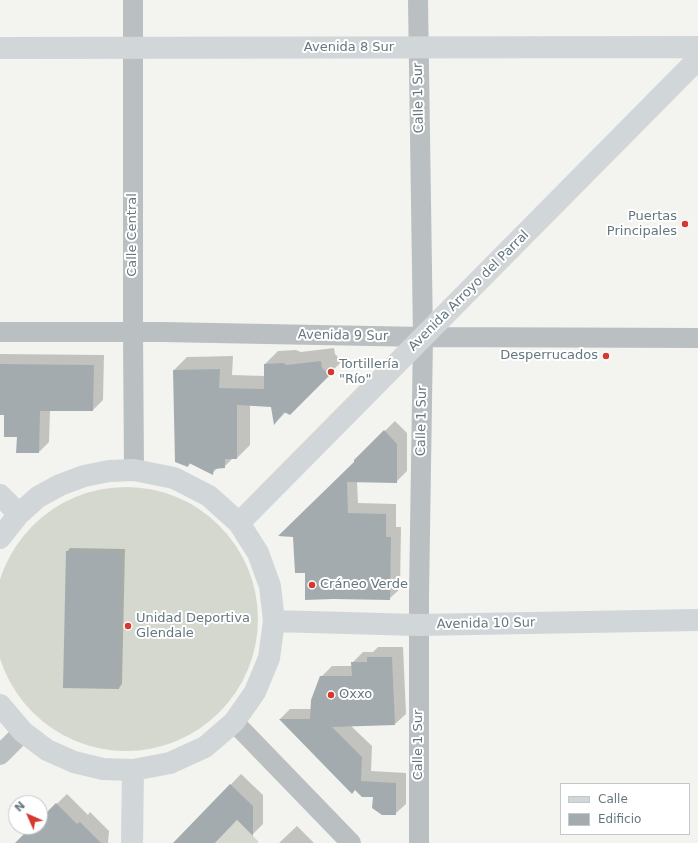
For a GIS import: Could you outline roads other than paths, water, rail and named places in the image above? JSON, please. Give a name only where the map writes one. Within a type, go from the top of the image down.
[{"type":"main road","name":"Avenida 8 Sur","points":[[0,48],[698,47]]},
{"type":"main road","name":"Avenida Arroyo del Parral","points":[[239,524],[698,60]]},
{"type":"main road","points":[[0,538],[19,514],[38,497],[60,485],[84,476],[103,472],[134,470],[174,478],[209,496],[239,524],[258,553],[270,586],[274,621],[269,658],[256,692],[234,722],[205,747],[170,763],[133,770],[103,769],[74,762],[47,750],[23,732],[0,705]]},
{"type":"main road","points":[[0,495],[19,514]]},
{"type":"main road","name":"Avenida 10 Sur","points":[[274,621],[418,625],[698,620]]},
{"type":"main road","points":[[132,843],[133,770]]},
{"type":"street","name":"Calle Central","points":[[133,0],[134,470]]},
{"type":"street","name":"Calle 1 Sur","points":[[418,0],[423,337],[418,625],[419,843]]},
{"type":"street","name":"Avenida 9 Sur","points":[[0,332],[133,332],[423,337],[698,338]]},
{"type":"street","points":[[234,722],[351,843]]},
{"type":"street","points":[[0,755],[23,732]]},
{"type":"place","name":"Puertas Principales","points":[[685,224]]},
{"type":"place","name":"Desperrucados","points":[[606,356]]},
{"type":"place","name":"Tortillería \"Río\"","points":[[331,372]]},
{"type":"place","name":"Cráneo Verde","points":[[312,585]]},
{"type":"place","name":"Unidad Deportiva Glendale","points":[[128,626]]},
{"type":"place","name":"Oxxo","points":[[331,695]]}]
